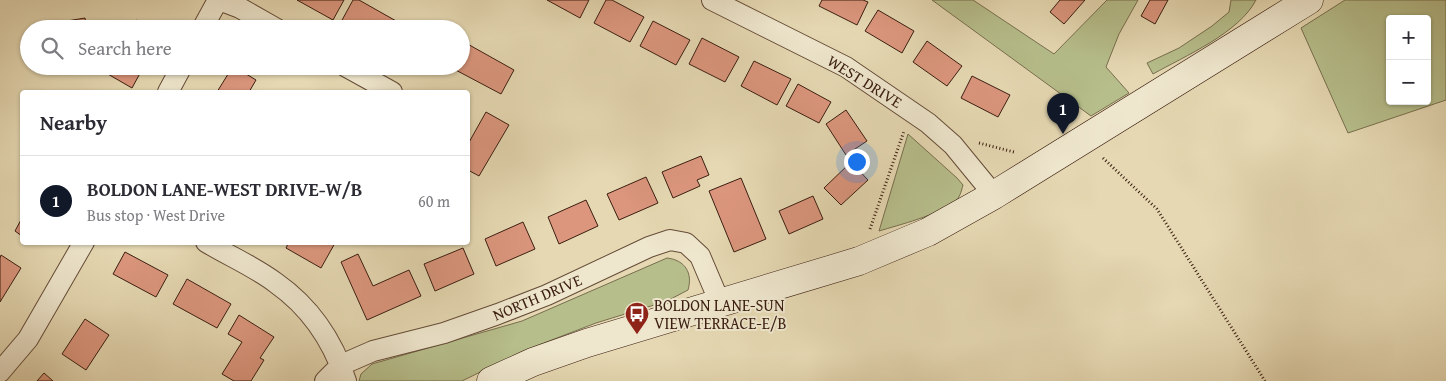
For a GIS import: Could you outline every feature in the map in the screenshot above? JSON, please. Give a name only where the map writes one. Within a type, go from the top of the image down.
[{"type":"street","points":[[207,20],[218,0],[240,8],[261,20]]},
{"type":"street","name":"WEST DRIVE","points":[[712,0],[846,66],[928,123],[953,145],[994,194]]},
{"type":"street","points":[[491,381],[542,358],[859,261],[928,232],[994,194],[1309,0]]},
{"type":"street","points":[[169,90],[177,75]]},
{"type":"street","points":[[361,75],[388,90]]},
{"type":"street","name":"NORTH DRIVE","points":[[325,381],[343,373],[373,351],[444,333],[498,314],[547,295],[649,247],[670,240],[686,243],[700,256],[720,303]]},
{"type":"street","points":[[0,372],[28,339],[82,245]]},
{"type":"street","points":[[211,245],[275,282],[302,303],[328,338],[343,373]]},
{"type":"path","points":[[859,261],[911,111]]},
{"type":"path","points":[[1080,141],[1109,162],[1156,209],[1265,381]]},
{"type":"path","points":[[977,143],[1049,160]]},
{"type":"green space","points":[[932,0],[973,0],[1054,54],[1107,0],[1138,0],[1119,34],[1106,67],[1129,93],[1091,116]]},
{"type":"green space","points":[[1231,0],[1256,0],[1248,12],[1224,33],[1210,43],[1153,74],[1147,63],[1179,48],[1212,26],[1229,12]]},
{"type":"green space","points":[[1345,0],[1446,0],[1446,100],[1348,133],[1301,28]]},
{"type":"green space","points":[[908,134],[957,178],[963,185],[962,190],[959,197],[947,207],[918,219],[879,231]]},
{"type":"green space","points":[[667,258],[679,261],[686,268],[689,284],[688,290],[667,301],[596,323],[523,351],[462,381],[359,381],[361,374],[372,364],[522,321]]},
{"type":"building","points":[[297,0],[344,0],[333,20]]},
{"type":"building","points":[[353,0],[359,0],[394,20],[342,20]]},
{"type":"building","points":[[547,0],[589,0],[580,18]]},
{"type":"building","points":[[606,0],[612,0],[644,17],[630,42],[594,23]]},
{"type":"building","points":[[822,0],[863,0],[868,2],[857,25],[819,6]]},
{"type":"building","points":[[1060,0],[1085,0],[1064,24],[1050,12]]},
{"type":"building","points":[[1150,0],[1168,0],[1155,24],[1141,16]]},
{"type":"building","points":[[878,10],[914,31],[902,53],[865,31]]},
{"type":"building","points":[[653,21],[690,40],[676,65],[640,46]]},
{"type":"building","points":[[702,38],[739,57],[725,82],[689,64]]},
{"type":"building","points":[[927,41],[962,66],[947,86],[913,62]]},
{"type":"building","points":[[470,45],[514,70],[501,94],[465,75],[470,75]]},
{"type":"building","points":[[754,61],[791,79],[777,105],[741,86]]},
{"type":"building","points":[[109,75],[139,75],[132,88]]},
{"type":"building","points":[[227,75],[248,75],[256,80],[250,90],[218,90]]},
{"type":"building","points":[[972,76],[1010,95],[998,117],[961,98]]},
{"type":"building","points":[[798,84],[831,102],[819,123],[786,106]]},
{"type":"building","points":[[846,110],[867,141],[846,155],[826,124]]},
{"type":"building","points":[[486,112],[509,125],[479,176],[470,171],[470,140]]},
{"type":"building","points":[[701,156],[709,175],[697,180],[700,186],[673,198],[662,172]]},
{"type":"building","points":[[851,162],[868,180],[841,205],[824,188]]},
{"type":"building","points":[[646,177],[658,203],[619,220],[607,194]]},
{"type":"building","points":[[741,178],[766,239],[734,252],[709,191]]},
{"type":"building","points":[[813,196],[823,219],[789,234],[779,211]]},
{"type":"building","points":[[586,200],[598,226],[559,244],[548,217]]},
{"type":"building","points":[[20,222],[20,235],[15,231]]},
{"type":"building","points":[[523,222],[535,249],[496,266],[485,239]]},
{"type":"building","points":[[288,245],[334,245],[321,268],[286,248]]},
{"type":"building","points":[[463,248],[474,274],[435,291],[424,264]]},
{"type":"building","points":[[125,252],[168,275],[156,297],[113,274]]},
{"type":"building","points":[[358,254],[373,286],[409,270],[421,296],[367,320],[341,262]]},
{"type":"building","points":[[1,255],[21,268],[0,302],[0,258]]},
{"type":"building","points":[[187,279],[231,304],[217,328],[173,304]]},
{"type":"building","points":[[239,315],[274,337],[260,358],[264,360],[251,381],[234,381],[222,374],[242,342],[228,334]]},
{"type":"building","points":[[85,319],[109,335],[86,370],[62,354]]},
{"type":"building","points":[[44,373],[53,381],[37,381]]},
{"type":"place","name":"BOLDON LANE-WEST DRIVE-W/B","points":[[1063,134]]},
{"type":"place","name":"BOLDON LANE-SUN VIEW TERRACE-E/B","points":[[637,335]]}]
